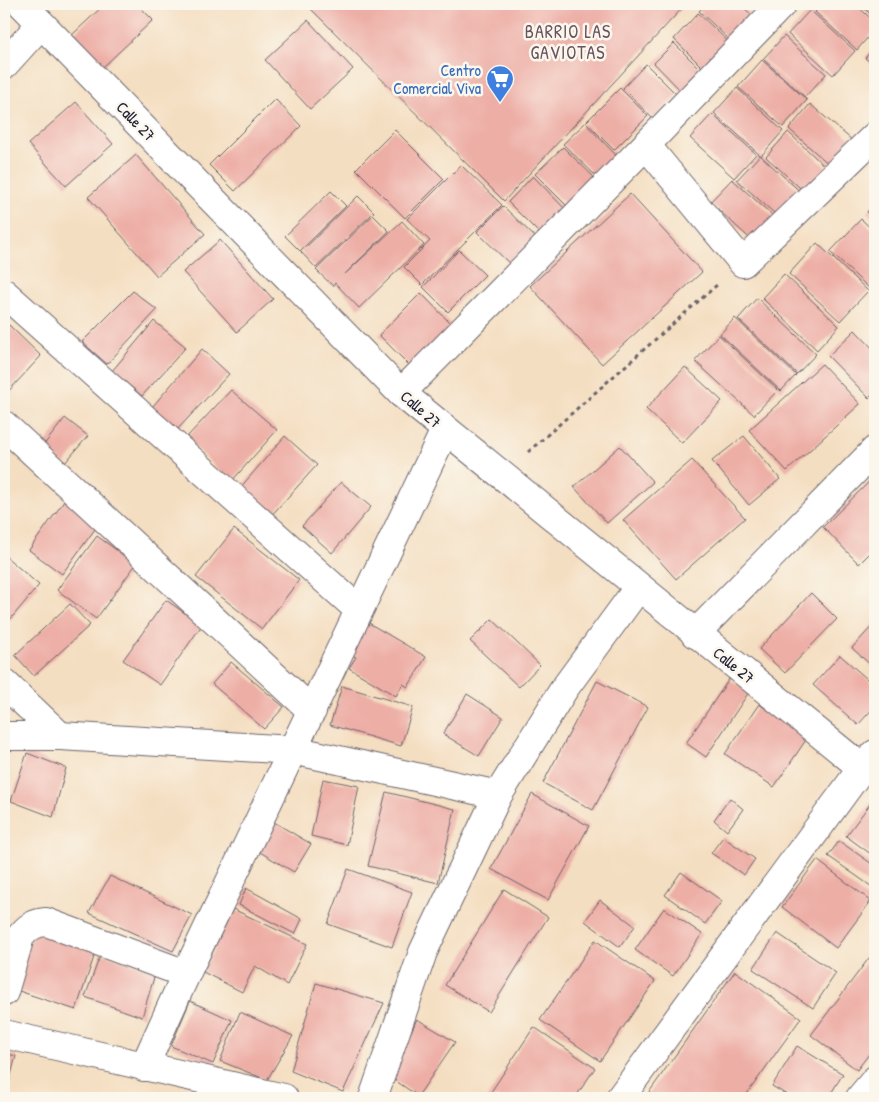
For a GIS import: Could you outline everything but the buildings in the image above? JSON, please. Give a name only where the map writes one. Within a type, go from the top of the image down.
[{"type":"street","name":"Calle 27","points":[[22,4],[401,393],[695,634],[868,761]]},
{"type":"street","points":[[401,393],[646,145],[782,4]]},
{"type":"street","points":[[4,65],[41,24]]},
{"type":"street","points":[[646,145],[743,262],[875,136]]},
{"type":"street","points":[[4,293],[359,610]]},
{"type":"street","points":[[4,425],[312,711]]},
{"type":"street","points":[[144,1067],[186,974],[445,430]]},
{"type":"street","points":[[695,634],[875,450]]},
{"type":"street","points":[[373,1098],[423,952],[498,796],[564,689],[638,588]]},
{"type":"street","points":[[4,684],[60,736]]},
{"type":"street","points":[[4,736],[60,736],[293,750],[498,796]]},
{"type":"street","points":[[620,1098],[868,761]]},
{"type":"street","points":[[4,992],[20,937],[35,922],[46,922],[186,974]]},
{"type":"street","points":[[4,1034],[284,1098]]},
{"type":"street","points":[[860,1098],[875,1080]]},
{"type":"path","points":[[500,475],[743,262]]},
{"type":"place","name":"Centro Comercial Viva","points":[[500,103]]},
{"type":"district","name":"BARRIO LAS GAVIOTAS","points":[[568,42]]}]
